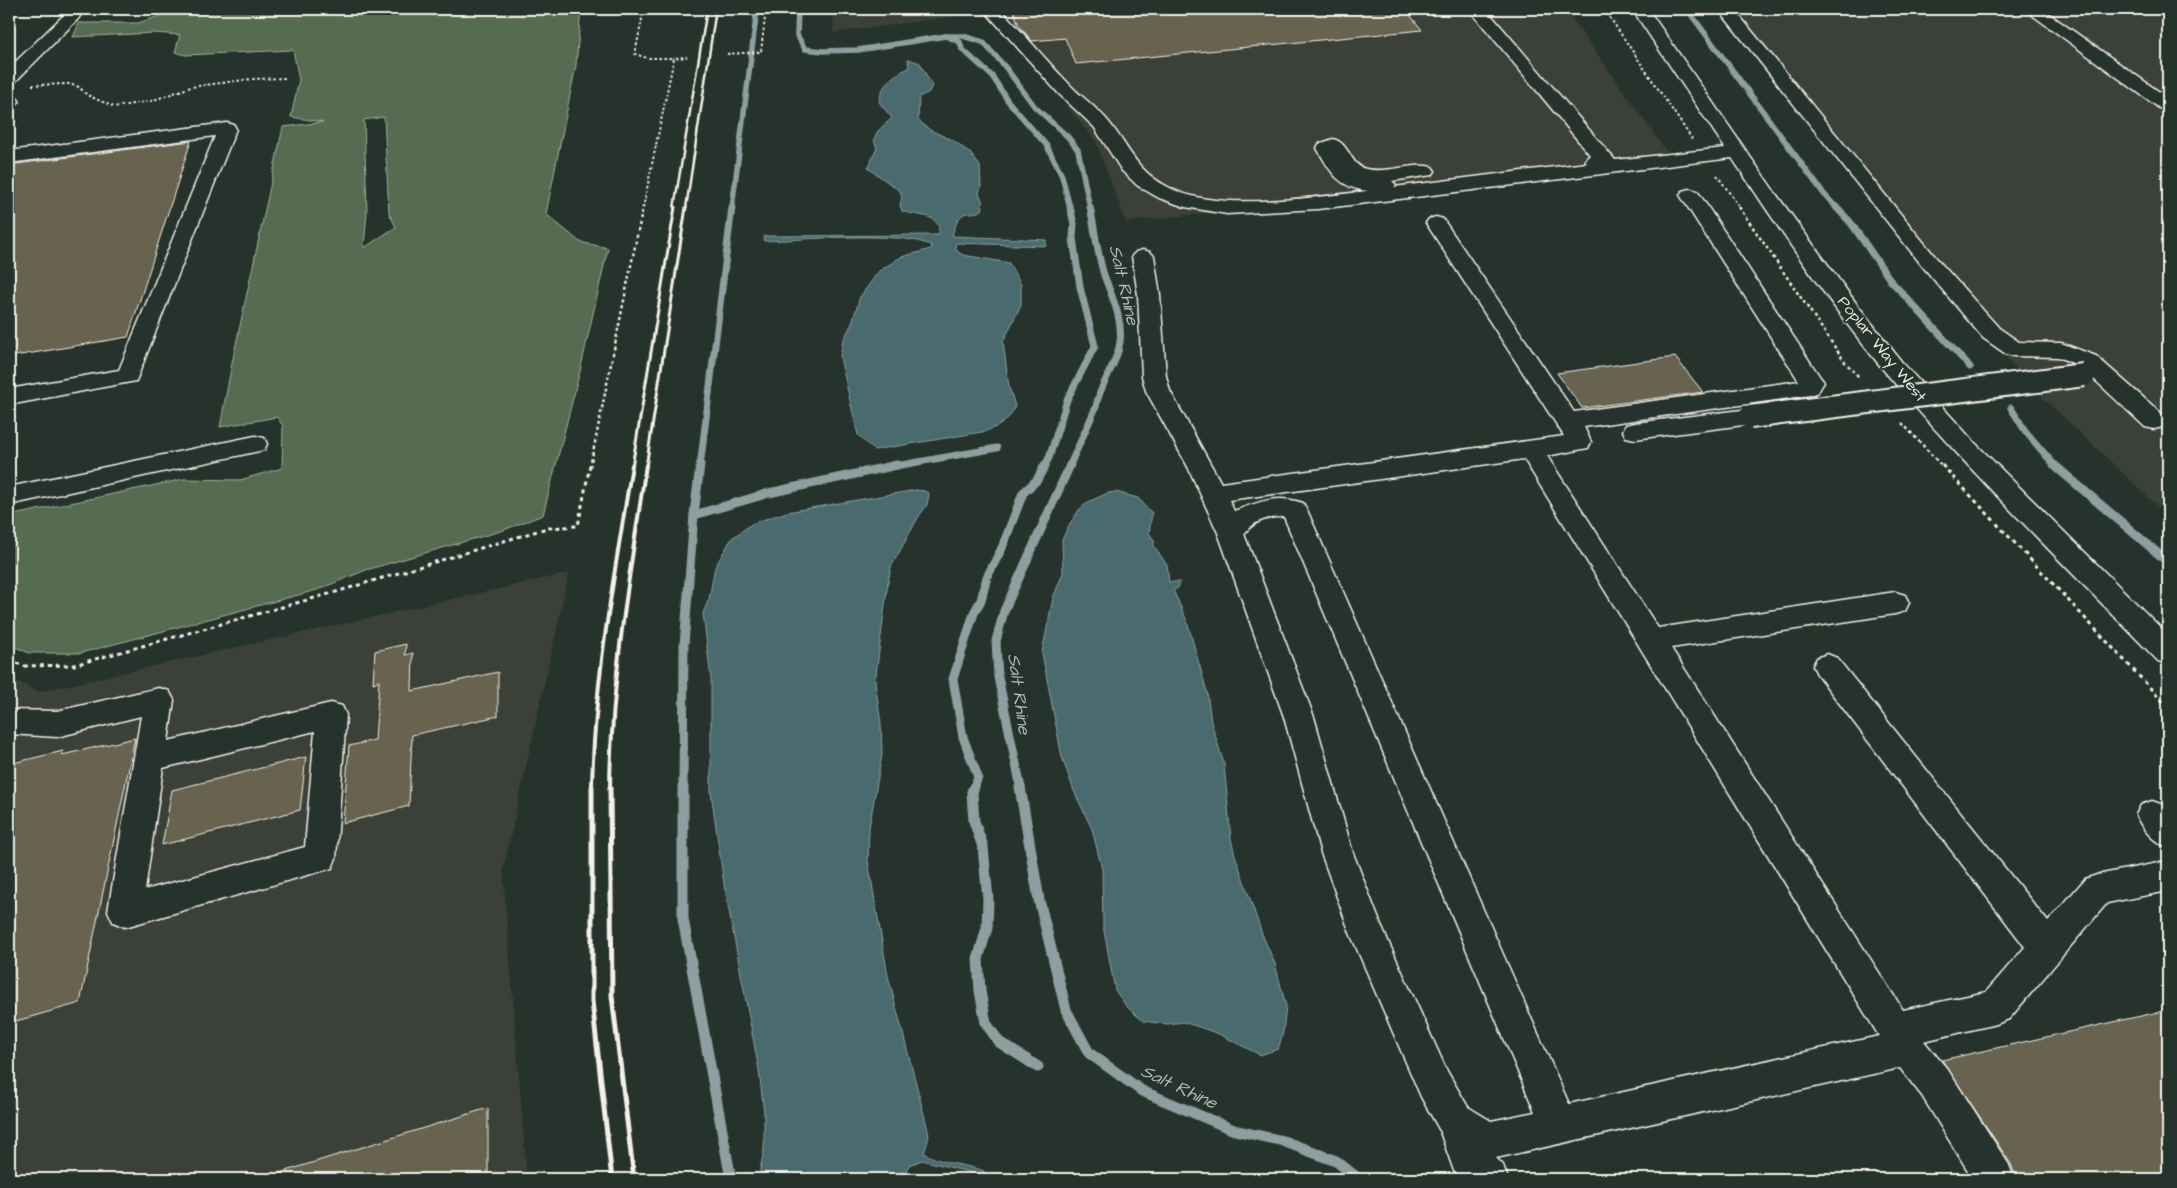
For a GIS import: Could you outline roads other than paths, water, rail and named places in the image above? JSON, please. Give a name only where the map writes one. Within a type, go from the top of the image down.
[{"type":"street","points":[[991,9],[1065,90],[1101,124],[1129,167],[1145,182],[1166,194],[1184,201],[1227,208],[1318,203],[1571,171],[1607,163],[1737,152]]},
{"type":"street","points":[[1476,9],[1607,163]]},
{"type":"street","name":"Poplar Way West","points":[[1640,9],[1737,152],[1842,300],[1892,366],[1966,448],[2168,653]]},
{"type":"street","points":[[1726,9],[1912,242],[1991,332],[2014,349],[2061,350],[2097,373],[2154,421]]},
{"type":"street","points":[[2032,9],[2168,106]]},
{"type":"street","points":[[9,78],[72,16]]},
{"type":"street","points":[[9,157],[227,130],[128,376],[9,397]]},
{"type":"street","points":[[1571,171],[1528,168],[1372,186],[1347,179],[1340,172],[1326,148],[1333,145],[1336,147],[1348,167],[1354,173],[1366,177],[1527,159],[1607,163]]},
{"type":"street","points":[[1209,485],[1573,429],[1810,387],[1812,382],[1690,194]]},
{"type":"street","points":[[1209,485],[1531,450],[1579,442],[1573,429],[1436,223]]},
{"type":"street","points":[[1142,256],[1150,301],[1154,376],[1158,391],[1209,485],[1231,533],[1299,717],[1337,853],[1367,933],[1434,1084],[1455,1120],[1468,1157],[1489,1179]]},
{"type":"street","points":[[1573,429],[1750,417],[2097,373]]},
{"type":"street","points":[[9,496],[255,444]]},
{"type":"street","points":[[1531,450],[1902,1038],[1934,1083],[1995,1179]]},
{"type":"street","points":[[1231,533],[1241,518],[1277,507],[1287,507],[1294,510],[1558,1125]]},
{"type":"street","points":[[1650,640],[1895,603]]},
{"type":"street","points":[[1827,666],[2047,948]]},
{"type":"street","points":[[9,722],[57,724],[159,700],[125,910],[320,858],[331,715],[150,758]]},
{"type":"street","points":[[1455,1120],[1488,1141],[1902,1038],[1996,1007],[2097,890],[2168,876]]},
{"type":"water","points":[[908,59],[920,63],[932,86],[929,92],[919,97],[918,120],[930,130],[954,141],[970,153],[980,166],[981,187],[979,193],[983,209],[961,216],[952,236],[1046,240],[1046,246],[956,243],[955,245],[957,251],[963,255],[1009,263],[1021,285],[1021,305],[1003,342],[1009,387],[1015,406],[1006,420],[982,432],[874,450],[858,435],[840,357],[843,341],[852,323],[860,297],[879,271],[901,257],[931,249],[932,246],[918,241],[899,238],[851,237],[764,241],[764,236],[939,235],[939,228],[932,219],[902,211],[900,191],[868,168],[877,148],[875,143],[876,135],[892,118],[879,102],[880,95],[889,80],[909,68]]},
{"type":"water","points":[[916,490],[925,491],[929,494],[927,505],[891,567],[875,682],[881,724],[882,754],[869,828],[868,861],[888,976],[928,1130],[929,1137],[924,1153],[945,1162],[984,1171],[984,1174],[980,1175],[922,1160],[909,1165],[902,1179],[762,1179],[760,1170],[764,1150],[764,1113],[759,1070],[724,884],[711,792],[711,679],[703,613],[709,599],[715,567],[732,538],[753,523],[787,512]]},
{"type":"water","points":[[1116,492],[1138,498],[1152,513],[1149,533],[1154,540],[1154,546],[1167,565],[1169,582],[1180,582],[1178,588],[1173,590],[1187,621],[1207,692],[1211,722],[1224,764],[1231,839],[1235,855],[1262,934],[1275,964],[1286,1006],[1283,1033],[1278,1049],[1260,1055],[1219,1034],[1183,1022],[1167,1024],[1143,1021],[1126,1006],[1115,990],[1103,925],[1102,869],[1092,829],[1074,791],[1062,757],[1042,653],[1053,598],[1063,573],[1062,540],[1079,510],[1088,502],[1108,493]]},
{"type":"waterway","points":[[732,208],[757,9]]},
{"type":"waterway","name":"Salt Rhine","points":[[798,9],[797,35],[805,49],[823,51],[858,50],[946,36]]},
{"type":"waterway","points":[[1687,9],[1824,194],[1837,208]]},
{"type":"waterway","name":"Salt Rhine","points":[[946,36],[963,36],[983,42],[1006,68],[1035,107],[1068,137],[1078,150],[1090,208]]},
{"type":"waterway","name":"Salt Rhine","points":[[946,36],[960,42],[962,49],[992,76],[1008,101],[1047,146],[1062,176],[1070,208]]},
{"type":"waterway","points":[[700,467],[732,207]]},
{"type":"waterway","name":"Salt Rhine","points":[[1044,467],[1049,458],[1067,400],[1095,346],[1080,287],[1073,238],[1074,224],[1070,207]]},
{"type":"waterway","name":"Salt Rhine","points":[[1069,467],[1115,359],[1121,333],[1118,316],[1102,267],[1090,207]]},
{"type":"waterway","points":[[1836,207],[1851,223],[1891,281],[1970,367]]},
{"type":"waterway","points":[[2011,408],[2026,432],[2055,466]]},
{"type":"waterway","points":[[890,467],[997,448]]},
{"type":"waterway","points":[[694,515],[700,465]]},
{"type":"waterway","points":[[694,515],[769,493],[897,465]]},
{"type":"waterway","name":"Salt Rhine","points":[[974,788],[978,777],[963,737],[953,679],[974,613],[981,600],[987,577],[1002,548],[1023,493],[1037,480],[1045,465]]},
{"type":"waterway","name":"Salt Rhine","points":[[1021,788],[998,677],[996,641],[1004,611],[1070,465]]},
{"type":"waterway","points":[[2055,466],[2168,562]]},
{"type":"waterway","points":[[683,788],[684,645],[694,515]]},
{"type":"waterway","name":"Salt Rhine","points":[[974,787],[972,792],[974,821],[983,847],[988,899],[987,928],[978,959],[980,991],[986,1023],[999,1042],[1038,1067]]},
{"type":"waterway","name":"Salt Rhine","points":[[1020,787],[1039,900],[1066,1010],[1089,1053],[1142,1091],[1234,1130],[1283,1141],[1336,1161],[1359,1179]]},
{"type":"waterway","points":[[683,788],[683,919],[731,1179]]},
{"type":"railway","points":[[674,208],[707,9]]},
{"type":"railway","points":[[686,208],[716,9]]},
{"type":"railway","points":[[632,467],[675,207]]},
{"type":"railway","points":[[646,467],[686,207]]},
{"type":"railway","points":[[592,788],[601,667],[632,465]]},
{"type":"railway","points":[[610,788],[611,748],[618,667],[646,465]]},
{"type":"railway","points":[[592,788],[592,1001],[612,1179]]},
{"type":"railway","points":[[610,788],[612,996],[634,1179]]}]
